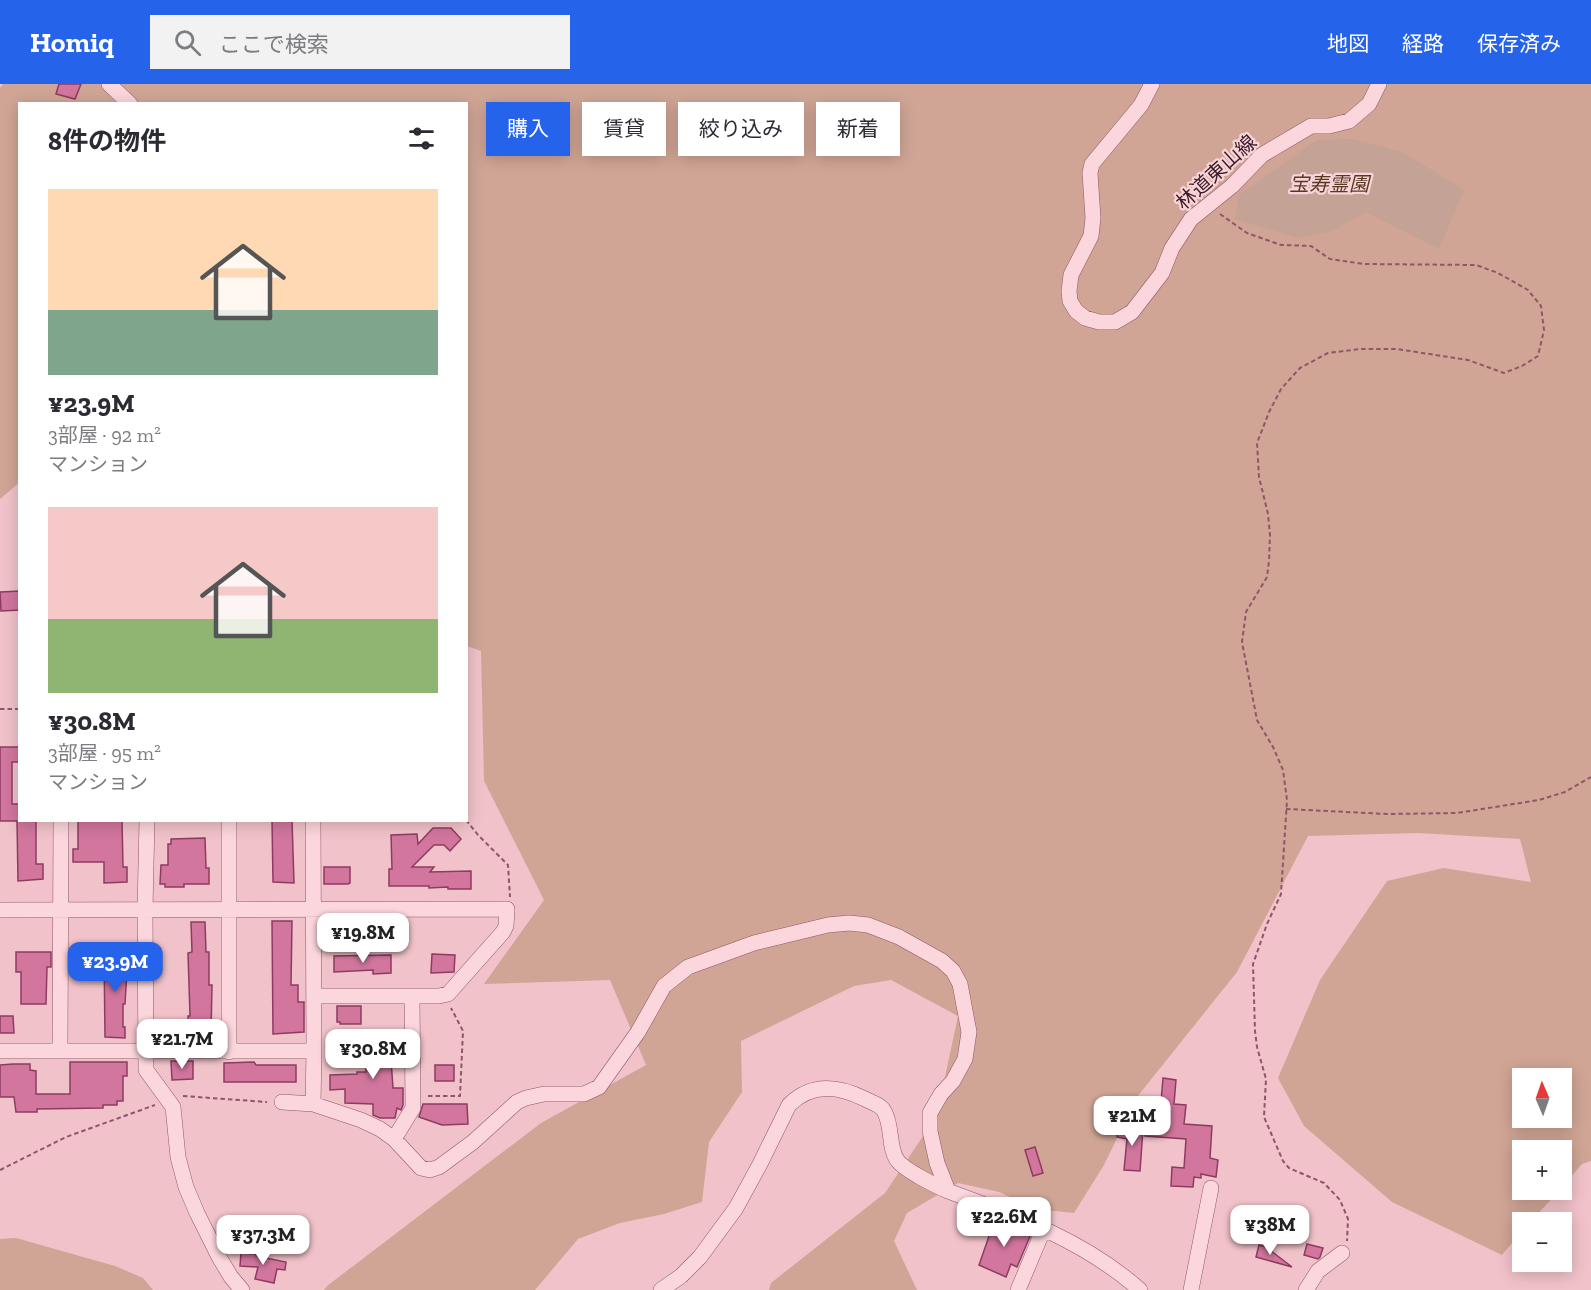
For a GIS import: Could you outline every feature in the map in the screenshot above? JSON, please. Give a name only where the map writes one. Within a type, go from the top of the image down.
[{"type":"street","points":[[110,84],[128,102]]},
{"type":"street","name":"林道東山線","points":[[1152,84],[1141,105],[1092,164],[1090,173],[1093,218],[1091,236],[1071,275],[1069,291],[1070,301],[1076,311],[1085,318],[1099,322],[1115,322],[1132,312],[1162,273],[1172,248],[1191,219],[1232,186],[1262,155],[1311,126],[1329,126],[1349,121],[1369,104],[1379,84]]},
{"type":"street","points":[[60,1051],[61,822]]},
{"type":"street","points":[[147,822],[146,1070],[172,1107],[178,1157],[186,1187],[219,1257],[231,1277],[243,1290]]},
{"type":"street","points":[[229,822],[229,1052]]},
{"type":"street","points":[[313,822],[313,1104]]},
{"type":"street","points":[[0,910],[507,909],[506,926],[503,932],[448,994],[439,996],[314,996]]},
{"type":"street","points":[[282,1102],[313,1104],[361,1120],[394,1139],[421,1168],[430,1170],[439,1167],[473,1142],[517,1102],[544,1094],[584,1094],[599,1088],[638,1032],[664,986],[688,968],[754,943],[828,925],[849,923],[868,925],[899,937],[942,962],[952,971],[960,984],[969,1032],[965,1059],[953,1081],[941,1094],[930,1113],[930,1131],[942,1178],[948,1191]]},
{"type":"street","points":[[394,1139],[412,1111],[412,996]]},
{"type":"street","points":[[0,1051],[314,1051]]},
{"type":"street","points":[[661,1290],[681,1276],[700,1257],[736,1208],[789,1105],[795,1098],[812,1090],[847,1090],[882,1108],[889,1123],[892,1147],[897,1160],[948,1191],[1044,1228],[1094,1255],[1140,1290]]},
{"type":"street","points":[[1191,1290],[1211,1188]]},
{"type":"street","points":[[1018,1290],[1044,1228]]},
{"type":"street","points":[[1306,1290],[1318,1271],[1342,1253]]},
{"type":"path","points":[[1211,202],[1217,212],[1247,233],[1281,245],[1311,246],[1330,258],[1364,264],[1476,265],[1498,273],[1528,290],[1541,306],[1544,330],[1538,356],[1504,373],[1468,360],[1397,349],[1360,349],[1328,353],[1300,368],[1281,389],[1269,411],[1257,443],[1259,477],[1268,514],[1269,561],[1267,577],[1246,612],[1242,642],[1257,720],[1283,770],[1286,809],[1281,894],[1253,964],[1254,1031],[1266,1079],[1264,1117],[1283,1161],[1289,1168],[1324,1183],[1340,1200],[1348,1219],[1347,1245],[1342,1253]]},
{"type":"path","points":[[0,709],[18,709]]},
{"type":"path","points":[[1286,809],[1388,814],[1457,813],[1539,800],[1565,792],[1591,777]]},
{"type":"path","points":[[468,822],[508,865],[510,904],[507,909]]},
{"type":"path","points":[[413,1097],[460,1096],[463,1031],[451,1011],[448,994]]},
{"type":"path","points":[[0,1170],[66,1137],[168,1100],[186,1096],[247,1102],[282,1102]]},
{"type":"green space","points":[[3,84],[1591,84],[1591,1161],[1582,1164],[1572,1176],[1572,1140],[1512,1140],[1512,1200],[1551,1200],[1539,1212],[1512,1212],[1512,1243],[1502,1255],[1392,1202],[1304,1126],[1278,1078],[1320,980],[1387,881],[1444,868],[1531,882],[1520,839],[1418,833],[1308,836],[1237,972],[1137,1097],[1104,1165],[1074,1213],[1036,1209],[999,1192],[958,1183],[907,1213],[894,1241],[917,1290],[769,1290],[771,1283],[885,1193],[937,1115],[958,1016],[891,980],[854,986],[741,1041],[742,1092],[709,1142],[702,1202],[664,1214],[620,1223],[578,1239],[535,1290],[324,1290],[541,1123],[646,1065],[610,980],[484,984],[544,900],[484,781],[481,651],[468,646],[468,102],[18,102],[18,484],[0,499],[0,88]]},
{"type":"green space","name":"宝寿霊園","points":[[1353,139],[1402,152],[1464,190],[1439,249],[1366,212],[1333,231],[1298,238],[1235,219],[1239,195],[1317,140]]},
{"type":"green space","points":[[16,1238],[115,1266],[143,1278],[153,1290],[0,1290],[0,1239]]},
{"type":"building","points":[[59,84],[81,84],[75,99],[56,94]]},
{"type":"building","points":[[18,591],[18,610],[1,611],[0,592]]},
{"type":"building","points":[[0,747],[18,747],[18,762],[12,762],[12,804],[18,804],[18,822],[36,822],[36,864],[43,864],[43,879],[18,881],[17,821],[0,821]]},
{"type":"building","points":[[78,822],[122,822],[123,867],[127,867],[127,882],[104,883],[104,862],[73,862],[73,849],[78,849]]},
{"type":"building","points":[[272,822],[292,822],[294,883],[273,882]]},
{"type":"building","points":[[433,828],[451,828],[461,839],[450,851],[444,845],[434,845],[412,867],[434,867],[430,872],[471,871],[471,889],[389,886],[389,869],[392,869],[391,835],[417,834],[418,844]]},
{"type":"building","points":[[205,838],[209,884],[165,887],[165,884],[160,884],[161,865],[168,865],[168,844],[171,844],[171,839]]},
{"type":"building","points":[[324,867],[350,867],[350,883],[324,884]]},
{"type":"building","points":[[272,921],[292,921],[291,985],[298,985],[298,1002],[304,1002],[304,1032],[273,1034]]},
{"type":"building","points":[[191,922],[205,922],[206,952],[209,952],[209,985],[212,985],[211,1034],[208,1035],[188,1034],[188,1016],[190,1016],[188,953],[192,952]]},
{"type":"building","points":[[16,952],[51,952],[51,967],[47,967],[46,1004],[21,1004],[21,972],[16,972]]},
{"type":"building","points":[[104,952],[128,952],[125,1004],[123,1004],[125,1038],[105,1037]]},
{"type":"building","points":[[432,954],[455,955],[454,972],[431,973]]},
{"type":"building","points":[[391,955],[391,973],[373,974],[373,970],[334,972],[334,956]]},
{"type":"building","points":[[337,1006],[361,1006],[361,1024],[337,1022]]},
{"type":"building","points":[[0,1016],[13,1016],[14,1033],[0,1033]]},
{"type":"building","points":[[366,1034],[392,1034],[392,1045],[390,1045],[393,1088],[403,1088],[403,1105],[401,1110],[397,1108],[395,1118],[380,1118],[373,1115],[373,1104],[345,1103],[345,1089],[330,1090],[330,1075],[366,1072]]},
{"type":"building","points":[[171,1061],[193,1061],[193,1079],[172,1080]]},
{"type":"building","points":[[70,1062],[127,1062],[127,1076],[123,1076],[123,1101],[117,1101],[117,1105],[103,1105],[103,1108],[37,1109],[37,1112],[16,1112],[14,1097],[0,1097],[0,1065],[13,1064],[30,1064],[30,1070],[36,1071],[36,1094],[70,1094]]},
{"type":"building","points":[[254,1062],[256,1065],[296,1065],[296,1082],[224,1082],[224,1063]]},
{"type":"building","points":[[435,1065],[454,1065],[454,1081],[435,1081]]},
{"type":"building","points":[[1163,1078],[1176,1080],[1174,1104],[1186,1105],[1184,1124],[1212,1126],[1210,1158],[1218,1160],[1216,1177],[1201,1174],[1201,1178],[1194,1177],[1193,1187],[1171,1186],[1172,1167],[1184,1168],[1186,1139],[1145,1136],[1148,1102],[1161,1102]]},
{"type":"building","points":[[423,1104],[467,1104],[468,1124],[442,1125],[419,1117]]},
{"type":"building","points":[[1119,1125],[1143,1129],[1140,1171],[1124,1170],[1127,1139],[1117,1137]]},
{"type":"building","points":[[1035,1147],[1043,1173],[1033,1176],[1025,1150]]},
{"type":"building","points":[[995,1219],[1031,1234],[1017,1267],[1011,1264],[1006,1277],[979,1265]]},
{"type":"building","points":[[1307,1244],[1323,1248],[1318,1259],[1304,1255]]},
{"type":"building","points":[[1259,1245],[1266,1247],[1292,1267],[1256,1257]]},
{"type":"building","points":[[241,1253],[256,1254],[256,1256],[286,1262],[285,1270],[277,1269],[274,1283],[255,1279],[258,1267],[240,1266]]}]
